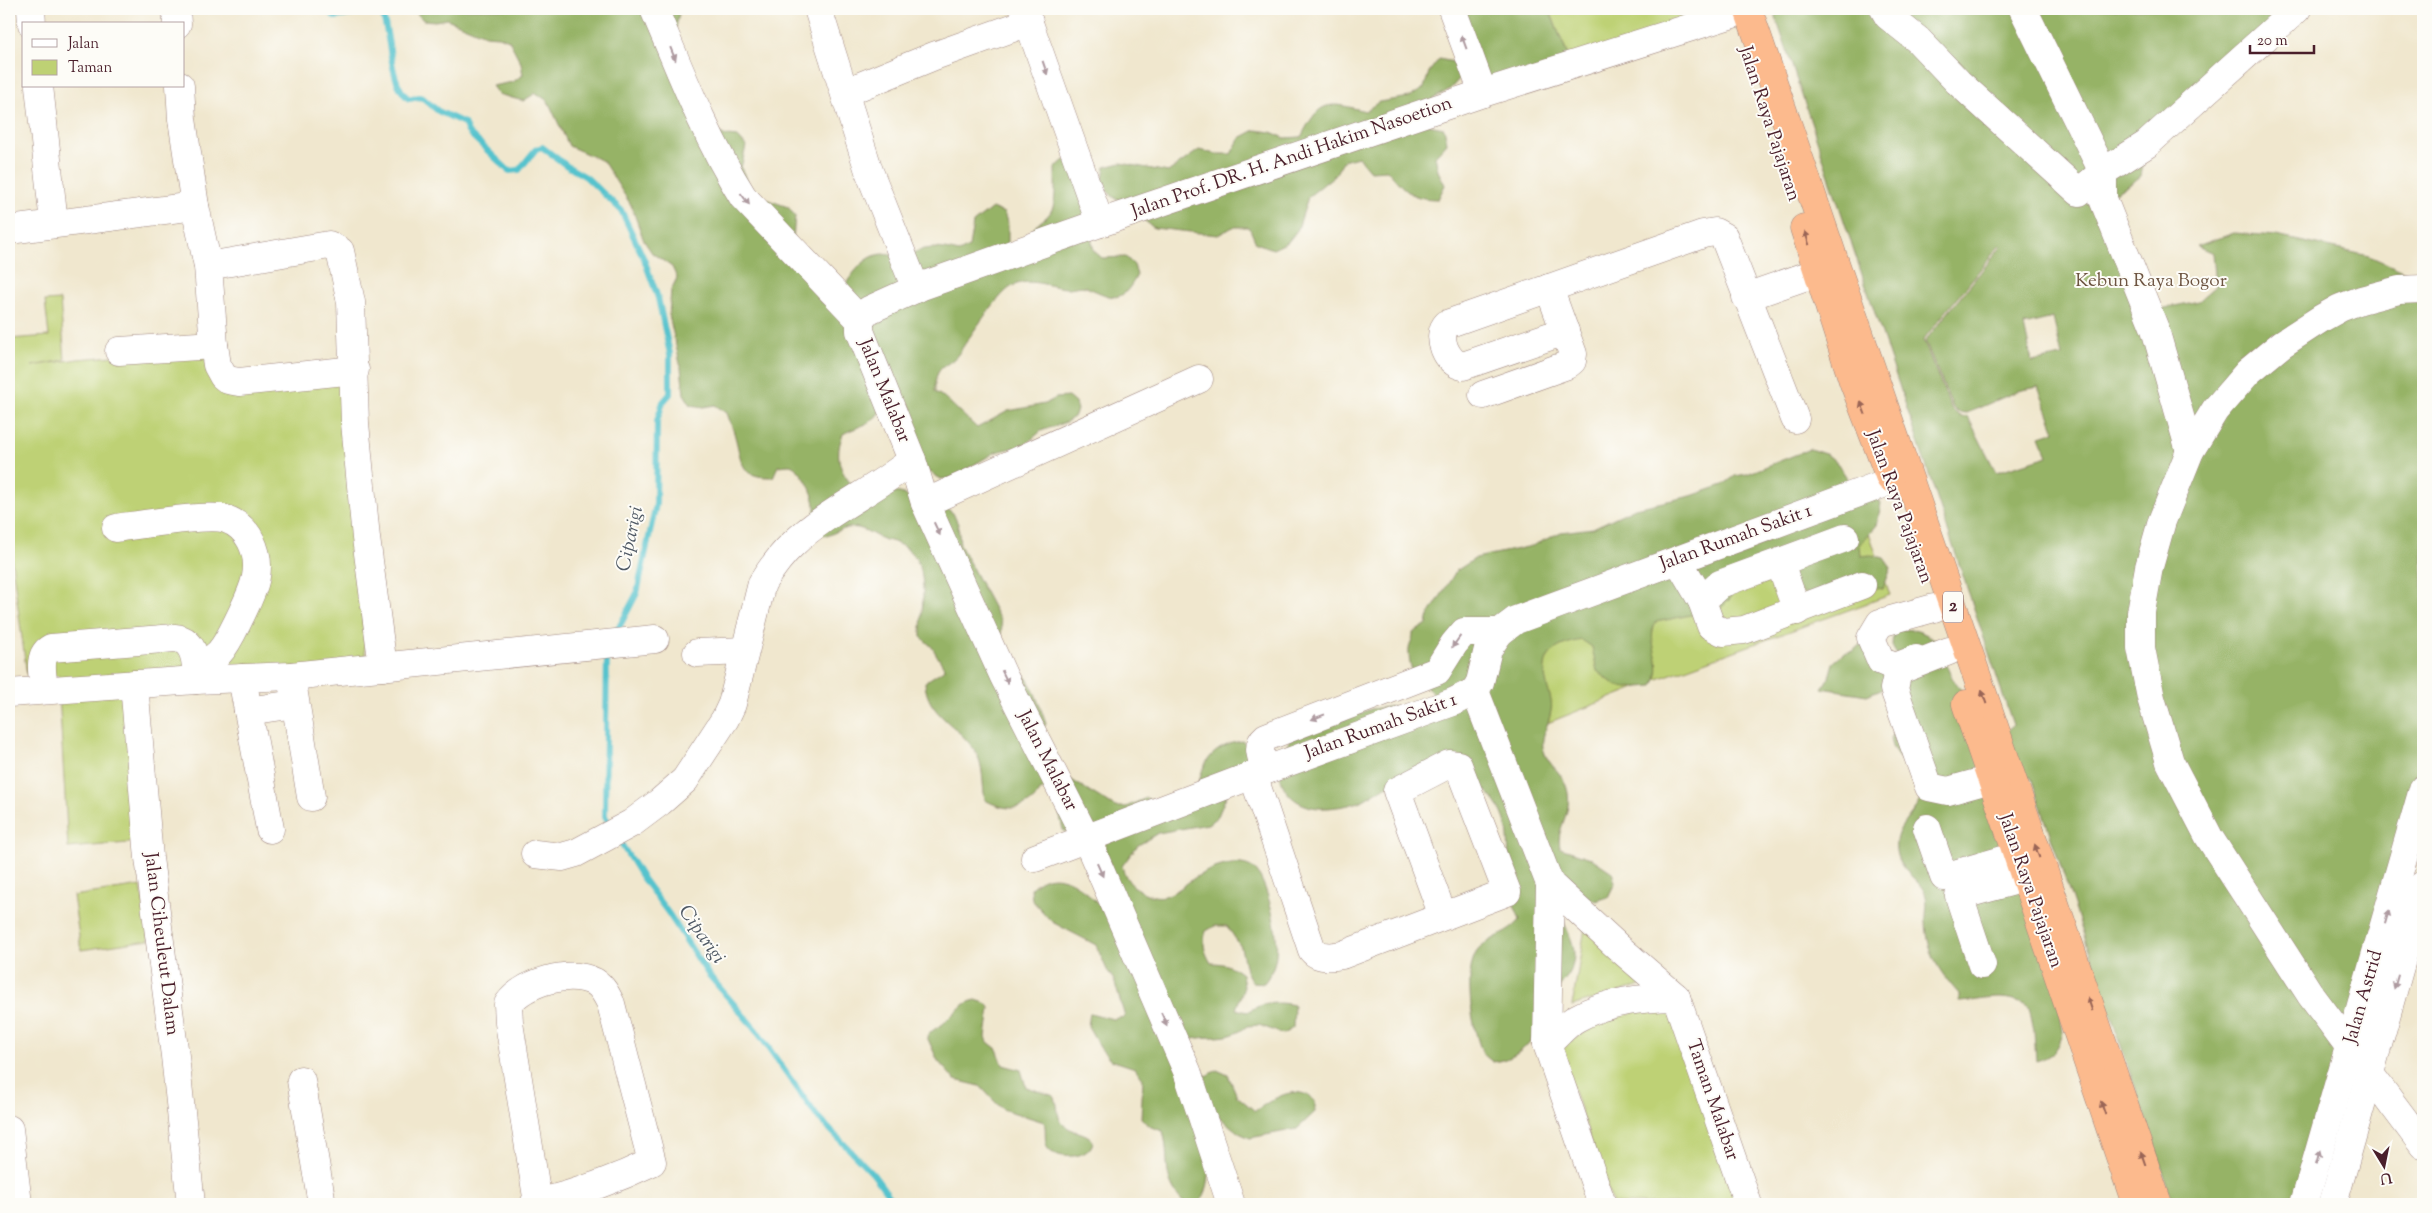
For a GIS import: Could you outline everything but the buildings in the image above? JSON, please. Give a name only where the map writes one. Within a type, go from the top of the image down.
[{"type":"highway","name":"Jalan Raya Pajajaran","points":[[1738,10],[1853,381],[1891,481],[1949,649],[1991,779],[2136,1204]]},
{"type":"highway","name":"2","points":[[1738,10],[2158,1204]]},
{"type":"street","points":[[31,9],[32,22]]},
{"type":"street","points":[[176,9],[177,22]]},
{"type":"street","points":[[654,9],[694,106],[743,197],[860,320]]},
{"type":"street","points":[[818,9],[846,92],[869,172],[916,289]]},
{"type":"street","points":[[1452,9],[1483,93]]},
{"type":"street","points":[[1884,9],[1888,16],[1918,40],[1958,82],[2095,188]]},
{"type":"street","points":[[2023,9],[2155,330],[2190,451]]},
{"type":"street","points":[[2095,188],[2147,144],[2297,9]]},
{"type":"street","name":"Jalan Prof. DR. H. Andi Hakim Nasoetion","points":[[860,320],[869,310],[916,289],[1100,223],[1483,93],[1738,10]]},
{"type":"street","points":[[846,92],[1027,15],[1100,223]]},
{"type":"street","points":[[39,88],[54,223]]},
{"type":"street","points":[[180,88],[182,119],[195,206],[208,266],[214,345],[223,376],[233,382],[355,370]]},
{"type":"street","points":[[9,230],[195,206]]},
{"type":"street","points":[[1565,331],[1463,366],[1456,365],[1450,360],[1441,335],[1442,328],[1447,324],[1703,234],[1714,232],[1724,237],[1795,419]]},
{"type":"street","points":[[208,266],[329,245],[338,248],[351,302],[355,370],[355,423],[366,538],[383,667]]},
{"type":"street","points":[[1746,297],[1818,272]]},
{"type":"street","points":[[1483,395],[1567,365],[1572,360],[1573,354],[1549,288]]},
{"type":"street","points":[[2423,289],[2399,290],[2340,308],[2282,344],[2248,372],[2215,410],[2190,451],[2162,521],[2149,567],[2141,612],[2141,648],[2150,698],[2170,762],[2209,837],[2310,994],[2423,1145]]},
{"type":"street","name":"Jalan Malabar","points":[[860,320],[860,331],[918,481],[1004,677],[1087,840],[1187,1071],[1231,1204]]},
{"type":"street","points":[[119,352],[214,345]]},
{"type":"street","points":[[792,566],[796,554],[812,540],[838,524],[895,496],[918,481],[1199,379]]},
{"type":"street","points":[[535,854],[562,857],[576,853],[615,833],[660,802],[685,780],[725,719],[732,704],[738,687],[744,651],[762,583],[788,549],[808,530],[892,476],[918,481]]},
{"type":"street","name":"Jalan Rumah Sakit 1","points":[[1035,858],[1087,840],[1259,772],[1453,702],[1475,691],[1480,682],[1488,649],[1500,632],[1516,620],[1891,481]]},
{"type":"street","points":[[116,528],[207,517],[225,518],[240,526],[249,537],[255,550],[258,564],[253,590],[225,645],[196,674]]},
{"type":"street","points":[[1702,601],[1720,584],[1780,564],[1845,538]]},
{"type":"street","points":[[1678,560],[1702,601],[1711,626],[1723,632],[1744,630],[1862,584]]},
{"type":"street","points":[[1780,564],[1796,611]]},
{"type":"street","points":[[1934,608],[1880,623],[1871,638],[1881,661],[1895,667],[1949,649]]},
{"type":"street","points":[[1443,916],[1397,791],[1448,764],[1455,764],[1460,770],[1507,892],[1342,955],[1332,957],[1314,953],[1259,772],[1259,748],[1261,741],[1266,738],[1436,671],[1464,632],[1500,632]]},
{"type":"street","points":[[44,690],[42,658],[45,651],[54,647],[181,638],[190,645],[196,674]]},
{"type":"street","points":[[9,693],[134,684],[196,674],[242,678],[291,676],[655,639]]},
{"type":"street","points":[[1949,649],[1898,671],[1894,689],[1930,787],[1948,791],[1991,779]]},
{"type":"street","points":[[697,653],[744,651]]},
{"type":"street","points":[[291,676],[310,798]]},
{"type":"street","points":[[242,678],[270,829]]},
{"type":"street","name":"Jalan Ciheuleut Dalam","points":[[134,684],[149,858],[175,1056],[191,1204]]},
{"type":"street","points":[[1475,691],[1550,884],[1547,1044],[1602,1204]]},
{"type":"street","points":[[248,711],[295,704]]},
{"type":"street","name":"Jalan Astrid","points":[[2304,1204],[2423,789]]},
{"type":"street","points":[[1927,828],[1944,877],[2021,867]]},
{"type":"street","points":[[1982,965],[1959,896],[2021,867]]},
{"type":"street","points":[[1550,884],[1618,947],[1676,997]]},
{"type":"street","name":"Jalan Astrid","points":[[2333,1204],[2423,884]]},
{"type":"street","points":[[561,978],[580,978],[595,982],[604,991],[611,1004],[652,1162],[619,1178],[571,1195],[536,1204],[509,1023],[508,1004],[524,990],[542,982],[561,978]]},
{"type":"street","points":[[1547,1044],[1575,1019],[1604,1006],[1643,998],[1676,997]]},
{"type":"street","name":"Taman Malabar","points":[[1676,997],[1748,1204]]},
{"type":"street","points":[[301,1080],[322,1204]]},
{"type":"street","points":[[9,1129],[18,1204]]},
{"type":"green space","points":[[413,9],[680,9],[671,50],[714,130],[726,136],[738,137],[746,146],[741,168],[754,195],[788,207],[795,216],[793,239],[815,293],[821,302],[832,305],[853,274],[866,260],[874,256],[885,254],[905,258],[924,249],[937,248],[959,252],[969,247],[973,223],[992,208],[1004,213],[1008,225],[1008,248],[1029,244],[1033,230],[1047,217],[1053,207],[1055,168],[1064,160],[1074,164],[1094,251],[1102,258],[1126,257],[1134,265],[1137,275],[1131,285],[1126,292],[1116,297],[1084,286],[1067,288],[1025,282],[1011,287],[1005,291],[992,307],[952,361],[940,370],[935,382],[935,392],[945,398],[977,428],[1008,411],[1045,404],[1056,398],[1068,397],[1075,403],[1077,410],[1074,417],[1041,431],[1025,445],[996,452],[951,478],[941,479],[928,471],[883,407],[870,422],[843,434],[840,444],[840,463],[847,479],[870,499],[899,493],[909,497],[923,509],[946,508],[953,513],[958,524],[960,545],[1001,622],[1002,647],[1028,680],[1036,696],[1046,724],[1035,738],[1057,771],[1115,807],[1126,807],[1146,798],[1167,807],[1199,783],[1208,760],[1218,750],[1242,741],[1252,749],[1256,760],[1227,794],[1218,816],[1208,824],[1158,833],[1137,846],[1122,866],[1130,883],[1144,893],[1158,896],[1173,893],[1196,877],[1217,867],[1241,864],[1254,869],[1258,873],[1267,894],[1275,930],[1277,946],[1275,962],[1269,976],[1264,983],[1252,982],[1246,971],[1241,947],[1227,926],[1215,926],[1206,931],[1204,940],[1205,951],[1211,963],[1228,966],[1242,974],[1244,987],[1236,1009],[1247,1012],[1269,1004],[1294,1005],[1293,1028],[1283,1034],[1259,1025],[1247,1026],[1240,1031],[1225,1036],[1186,1041],[1196,1069],[1207,1076],[1217,1070],[1228,1075],[1237,1096],[1255,1111],[1285,1094],[1300,1093],[1308,1095],[1315,1101],[1315,1112],[1297,1129],[1250,1138],[1239,1133],[1219,1117],[1205,1115],[1209,1150],[1209,1174],[1204,1196],[1198,1204],[1184,1203],[1177,1194],[1172,1186],[1167,1169],[1163,1131],[1151,1127],[1141,1118],[1143,1079],[1135,1068],[1111,1060],[1101,1049],[1088,1026],[1090,1013],[1113,1019],[1125,1017],[1114,980],[1107,970],[1096,945],[1052,922],[1032,900],[1031,888],[1041,880],[1051,877],[1062,878],[1081,888],[1105,913],[1108,873],[1106,843],[1103,833],[1076,836],[1063,830],[1054,789],[1041,790],[1029,803],[1016,808],[1001,807],[985,800],[978,756],[968,742],[937,711],[927,693],[925,682],[945,669],[932,647],[921,637],[923,584],[921,571],[916,560],[908,550],[895,542],[885,540],[858,528],[854,527],[838,531],[827,536],[815,531],[813,521],[815,503],[807,483],[795,467],[790,465],[778,466],[773,477],[755,475],[745,468],[727,413],[715,405],[703,407],[691,405],[684,394],[681,368],[669,315],[671,290],[677,278],[672,267],[652,253],[644,241],[631,205],[603,161],[569,146],[548,101],[536,93],[523,101],[498,94],[492,86],[513,82],[523,75],[521,63],[509,40],[498,36],[485,35],[447,19],[423,20]]},
{"type":"green space","points":[[1452,9],[1549,9],[1572,66],[1483,93]]},
{"type":"green space","points":[[1549,9],[1686,9],[1693,28],[1572,66]]},
{"type":"green space","name":"Kebun Raya Bogor","points":[[1773,9],[2297,9],[2147,144],[2141,176],[2104,199],[2150,311],[2199,301],[2216,286],[2213,253],[2197,246],[2234,233],[2276,236],[2369,256],[2408,273],[2413,288],[2423,289],[2423,789],[2304,1204],[2174,1204],[2031,777],[2023,782],[2063,1032],[2054,1051],[2047,1057],[2036,1061],[2034,1031],[2029,1007],[2012,999],[2003,998],[1959,1002],[1959,994],[1940,970],[1929,945],[1925,893],[1921,886],[1901,865],[1896,851],[1898,834],[1920,801],[1923,788],[1919,777],[1898,757],[1892,745],[1890,738],[1899,726],[1893,684],[1867,695],[1822,688],[1829,677],[1833,663],[1844,653],[1853,651],[1863,642],[1899,659],[1892,646],[1893,631],[1916,631],[1928,635],[1948,647],[1946,663],[1951,677],[1998,738],[2013,725]],"holes":[[[2000,245],[2001,247],[1925,341],[1953,408],[1957,412],[1967,413],[2018,391],[2038,387],[2055,431],[2040,436],[2048,456],[1996,472],[1968,417],[1961,417],[1952,410],[1923,340]],[[2053,318],[2062,356],[2032,362],[2024,325]]]},
{"type":"green space","points":[[1439,59],[1454,62],[1461,77],[1450,89],[1433,99],[1428,125],[1444,128],[1447,143],[1435,156],[1438,171],[1445,185],[1438,199],[1428,199],[1408,192],[1387,170],[1370,171],[1358,157],[1343,161],[1335,175],[1308,197],[1298,229],[1288,242],[1273,249],[1256,243],[1249,227],[1233,227],[1218,235],[1154,228],[1140,217],[1129,204],[1113,197],[1102,184],[1105,167],[1121,163],[1168,172],[1199,150],[1215,154],[1231,154],[1240,138],[1255,130],[1271,132],[1285,138],[1301,137],[1314,116],[1326,106],[1342,106],[1365,111],[1379,102],[1410,97],[1424,88],[1429,72]]},
{"type":"green space","points":[[60,300],[65,360],[32,366],[78,359],[199,349],[216,379],[346,364],[366,666],[28,683],[9,540],[9,339],[49,336],[45,301]]},
{"type":"green space","points":[[1810,449],[1828,455],[1838,464],[1851,484],[1873,491],[1881,503],[1877,525],[1860,544],[1861,556],[1871,555],[1884,558],[1891,568],[1883,589],[1871,587],[1831,605],[1778,581],[1735,587],[1729,600],[1720,609],[1656,622],[1652,638],[1658,668],[1653,686],[1626,688],[1614,684],[1597,671],[1592,647],[1582,640],[1564,645],[1551,653],[1547,659],[1545,675],[1551,708],[1543,736],[1543,746],[1547,757],[1566,786],[1569,801],[1560,834],[1560,848],[1591,858],[1612,872],[1615,883],[1608,897],[1596,901],[1583,896],[1560,913],[1574,951],[1570,972],[1558,990],[1541,1025],[1526,1046],[1506,1059],[1493,1062],[1483,1053],[1475,1029],[1470,998],[1471,969],[1474,957],[1479,949],[1510,929],[1520,920],[1511,898],[1508,884],[1509,847],[1506,824],[1496,802],[1486,791],[1471,783],[1438,777],[1409,777],[1386,786],[1365,799],[1352,804],[1328,808],[1313,807],[1291,797],[1284,788],[1280,777],[1283,753],[1290,740],[1371,709],[1395,706],[1411,709],[1435,698],[1432,692],[1414,675],[1409,659],[1409,646],[1413,633],[1427,624],[1429,615],[1456,571],[1476,558],[1532,546],[1561,532],[1593,528],[1635,508],[1691,496],[1723,485],[1735,476],[1747,474]]},
{"type":"green space","points":[[1862,512],[1890,595],[1663,677],[1515,736],[1530,628]]},
{"type":"green space","points":[[126,690],[140,842],[68,848],[59,694]]},
{"type":"green space","points":[[141,886],[149,940],[81,950],[73,896]]},
{"type":"green space","points":[[1585,928],[1642,985],[1572,1006]]},
{"type":"green space","points":[[976,1000],[988,1004],[990,1008],[986,1037],[988,1042],[997,1049],[1003,1065],[1021,1070],[1026,1087],[1054,1096],[1062,1123],[1069,1129],[1087,1135],[1093,1141],[1087,1151],[1074,1156],[1067,1156],[1049,1150],[1046,1144],[1044,1122],[1002,1109],[980,1086],[955,1080],[938,1061],[927,1037],[963,1005]]},
{"type":"green space","points":[[1637,1011],[1670,1011],[1737,1204],[1613,1204],[1560,1051],[1596,1026]]},
{"type":"waterway","name":"Ciparigi","points":[[330,9],[335,17],[381,11],[397,82],[402,92],[409,99],[423,98],[438,111],[464,123],[468,132],[509,171],[519,170],[536,149],[542,147],[567,166],[586,177],[621,210],[644,259],[658,298],[670,354],[670,394],[663,402],[657,421],[656,504],[637,593],[615,635]]},
{"type":"waterway","name":"Ciparigi","points":[[607,651],[605,816],[611,826]]},
{"type":"waterway","name":"Ciparigi","points":[[617,837],[641,876],[669,914],[708,974],[756,1030],[816,1115],[873,1174],[895,1204]]}]
